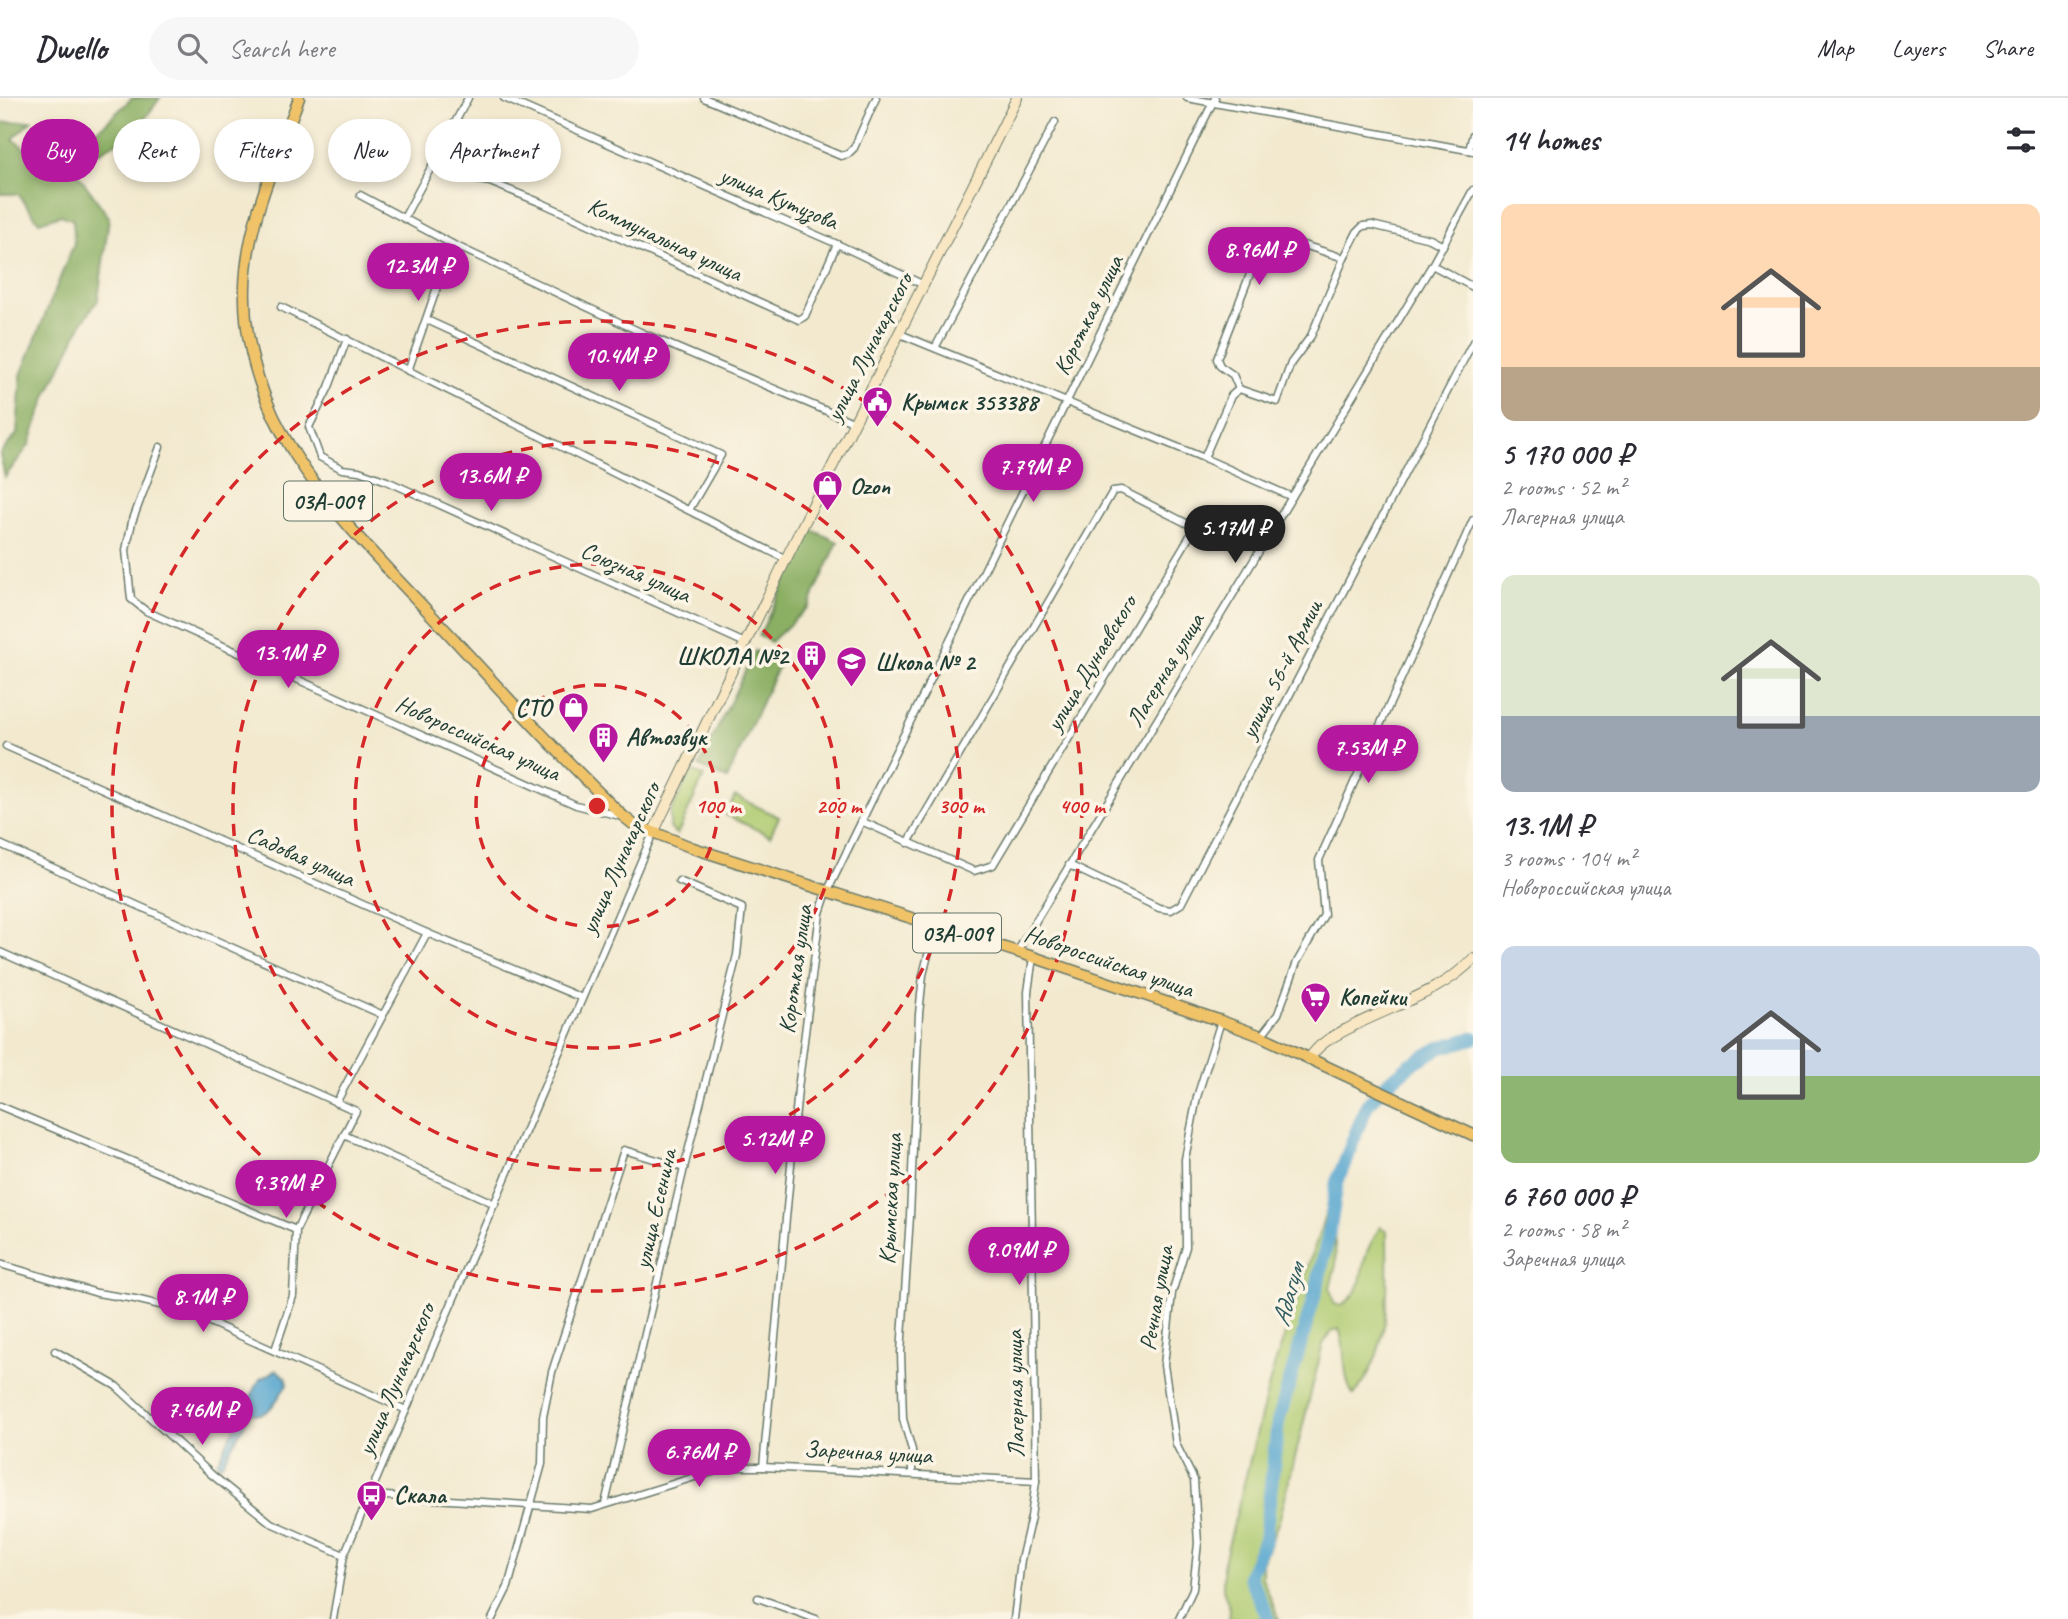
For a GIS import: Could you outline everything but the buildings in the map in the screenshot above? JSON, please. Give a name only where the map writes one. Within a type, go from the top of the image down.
[{"type":"main road","name":"03А-009","points":[[299,98],[255,226],[246,272],[246,318],[253,362],[265,397],[282,434],[306,473],[334,509],[397,580],[622,816]]},
{"type":"main road","name":"улица Луначарского","points":[[653,833],[786,559],[1017,98]]},
{"type":"main road","name":"Новороссийская улица","points":[[622,816],[653,833],[827,892],[1017,951],[1221,1021],[1261,1036],[1473,1135]]},
{"type":"main road","points":[[1309,1059],[1323,1041],[1428,990],[1456,974],[1473,959]]},
{"type":"street","points":[[457,119],[468,98]]},
{"type":"street","name":"улица Кутузова","points":[[504,98],[924,285]]},
{"type":"street","points":[[704,98],[841,156],[849,154],[853,148],[876,98]]},
{"type":"street","points":[[1187,98],[1213,100],[1471,151],[1473,134]]},
{"type":"street","name":"Короткая улица","points":[[763,1467],[798,1089],[820,913],[827,892],[861,821],[1213,100]]},
{"type":"street","points":[[935,348],[1055,122]]},
{"type":"street","points":[[404,218],[425,179]]},
{"type":"street","name":"Коммунальная улица","points":[[489,182],[544,204],[799,320],[805,316],[837,244]]},
{"type":"street","name":"Лагерная улица","points":[[1017,951],[1432,265],[1473,190]]},
{"type":"street","points":[[360,195],[452,244],[649,336],[855,423]]},
{"type":"street","points":[[1343,258],[1266,233],[1217,359],[1220,366],[1233,375],[1239,389],[1277,402],[1291,363],[1311,336],[1343,258],[1363,226],[1372,225],[1430,239],[1443,246]]},
{"type":"street","points":[[408,371],[452,244]]},
{"type":"street","points":[[1432,265],[1473,287]]},
{"type":"street","points":[[281,307],[786,559]]},
{"type":"street","points":[[427,320],[721,455],[689,510]]},
{"type":"street","points":[[900,334],[1203,458],[1292,498]]},
{"type":"street","name":"Союзная улица","points":[[347,339],[329,387],[309,428],[320,457],[342,469],[359,471],[387,481],[745,643]]},
{"type":"street","name":"улица 56-й Армии","points":[[1069,865],[1159,908],[1171,911],[1181,904],[1473,342]]},
{"type":"street","points":[[1203,458],[1231,396],[1239,389]]},
{"type":"street","name":"Новороссийская улица","points":[[160,447],[132,522],[126,550],[131,599],[146,611],[576,805],[622,816]]},
{"type":"street","name":"улица Дунаевского","points":[[1121,489],[1190,526],[1191,534],[993,865],[974,872],[908,843],[1113,491],[1121,489]]},
{"type":"street","points":[[1261,1036],[1278,1014],[1297,962],[1324,915],[1319,860],[1473,520]]},
{"type":"street","name":"Садовая улица","points":[[6,746],[427,933],[582,998]]},
{"type":"street","points":[[861,821],[908,843]]},
{"type":"street","name":"улица Луначарского","points":[[333,1619],[344,1555],[653,833]]},
{"type":"street","points":[[0,844],[383,1015]]},
{"type":"street","name":"улица Есенина","points":[[605,1504],[737,955],[742,908],[679,881]]},
{"type":"street","name":"Крымская улица","points":[[912,1473],[912,1450],[903,1419],[901,1353],[919,1014],[923,975],[935,927]]},
{"type":"street","points":[[336,1103],[427,933]]},
{"type":"street","points":[[0,952],[356,1111],[296,1230],[293,1296],[275,1350]]},
{"type":"street","name":"Лагерная улица","points":[[1014,1619],[1021,1560],[1036,1481],[1028,992],[1033,957]]},
{"type":"street","name":"Речная улица","points":[[1180,1619],[1193,1589],[1198,1543],[1194,1480],[1176,1444],[1164,1365],[1172,1293],[1186,1247],[1185,1159],[1197,1097],[1221,1021]]},
{"type":"street","points":[[0,1106],[296,1230]]},
{"type":"street","points":[[344,1135],[495,1204]]},
{"type":"street","points":[[492,1619],[508,1587],[542,1464],[543,1417],[552,1371],[624,1150],[684,1168]]},
{"type":"street","points":[[0,1264],[97,1293],[135,1298],[185,1311],[405,1410]]},
{"type":"street","points":[[55,1350],[116,1386],[211,1474],[271,1523],[344,1555]]},
{"type":"street","name":"Заречная улица","points":[[369,1495],[592,1509],[731,1467],[912,1473],[1036,1481]]},
{"type":"street","points":[[758,1598],[816,1619]]},
{"type":"green space","points":[[132,98],[160,98],[145,119],[113,119],[113,144],[99,153],[99,128]]},
{"type":"green space","points":[[21,122],[21,131],[13,139],[21,146],[21,182],[84,182],[109,217],[98,300],[83,321],[47,395],[29,445],[5,477],[0,454],[17,434],[21,375],[74,243],[73,220],[61,215],[39,222],[18,194],[0,194],[0,123]]},
{"type":"green space","points":[[810,529],[838,542],[809,606],[771,642],[759,636]]},
{"type":"green space","points":[[755,651],[780,662],[727,779],[699,766]]},
{"type":"green space","points":[[691,771],[704,776],[677,835],[670,828],[670,813]]},
{"type":"green space","points":[[735,796],[779,817],[770,836],[726,815]]},
{"type":"green space","points":[[1332,1195],[1336,1265],[1330,1288],[1334,1304],[1342,1306],[1355,1293],[1371,1242],[1380,1227],[1387,1231],[1387,1296],[1382,1338],[1367,1377],[1354,1395],[1346,1374],[1339,1329],[1332,1331],[1323,1344],[1280,1518],[1262,1563],[1262,1578],[1279,1619],[1229,1619],[1230,1609],[1223,1589],[1223,1566],[1272,1373]]},
{"type":"water","points":[[277,1370],[286,1378],[287,1385],[268,1410],[258,1414],[251,1413],[221,1465],[217,1462],[260,1379]]},
{"type":"waterway","name":"Адагум","points":[[1269,1619],[1249,1576],[1265,1539],[1278,1422],[1317,1287],[1337,1182],[1367,1105],[1411,1064],[1439,1048],[1473,1038]]},
{"type":"place","name":"Крымск 353388","points":[[878,429]]},
{"type":"place","name":"Ozon","points":[[827,513]]},
{"type":"place","name":"ШКОЛА №2","points":[[811,683]]},
{"type":"place","name":"Школа № 2","points":[[852,689]]},
{"type":"place","name":"СТО","points":[[574,735]]},
{"type":"place","name":"Автозвук","points":[[603,764]]},
{"type":"place","name":"Копейки","points":[[1316,1024]]},
{"type":"place","name":"Скала","points":[[371,1522]]}]
